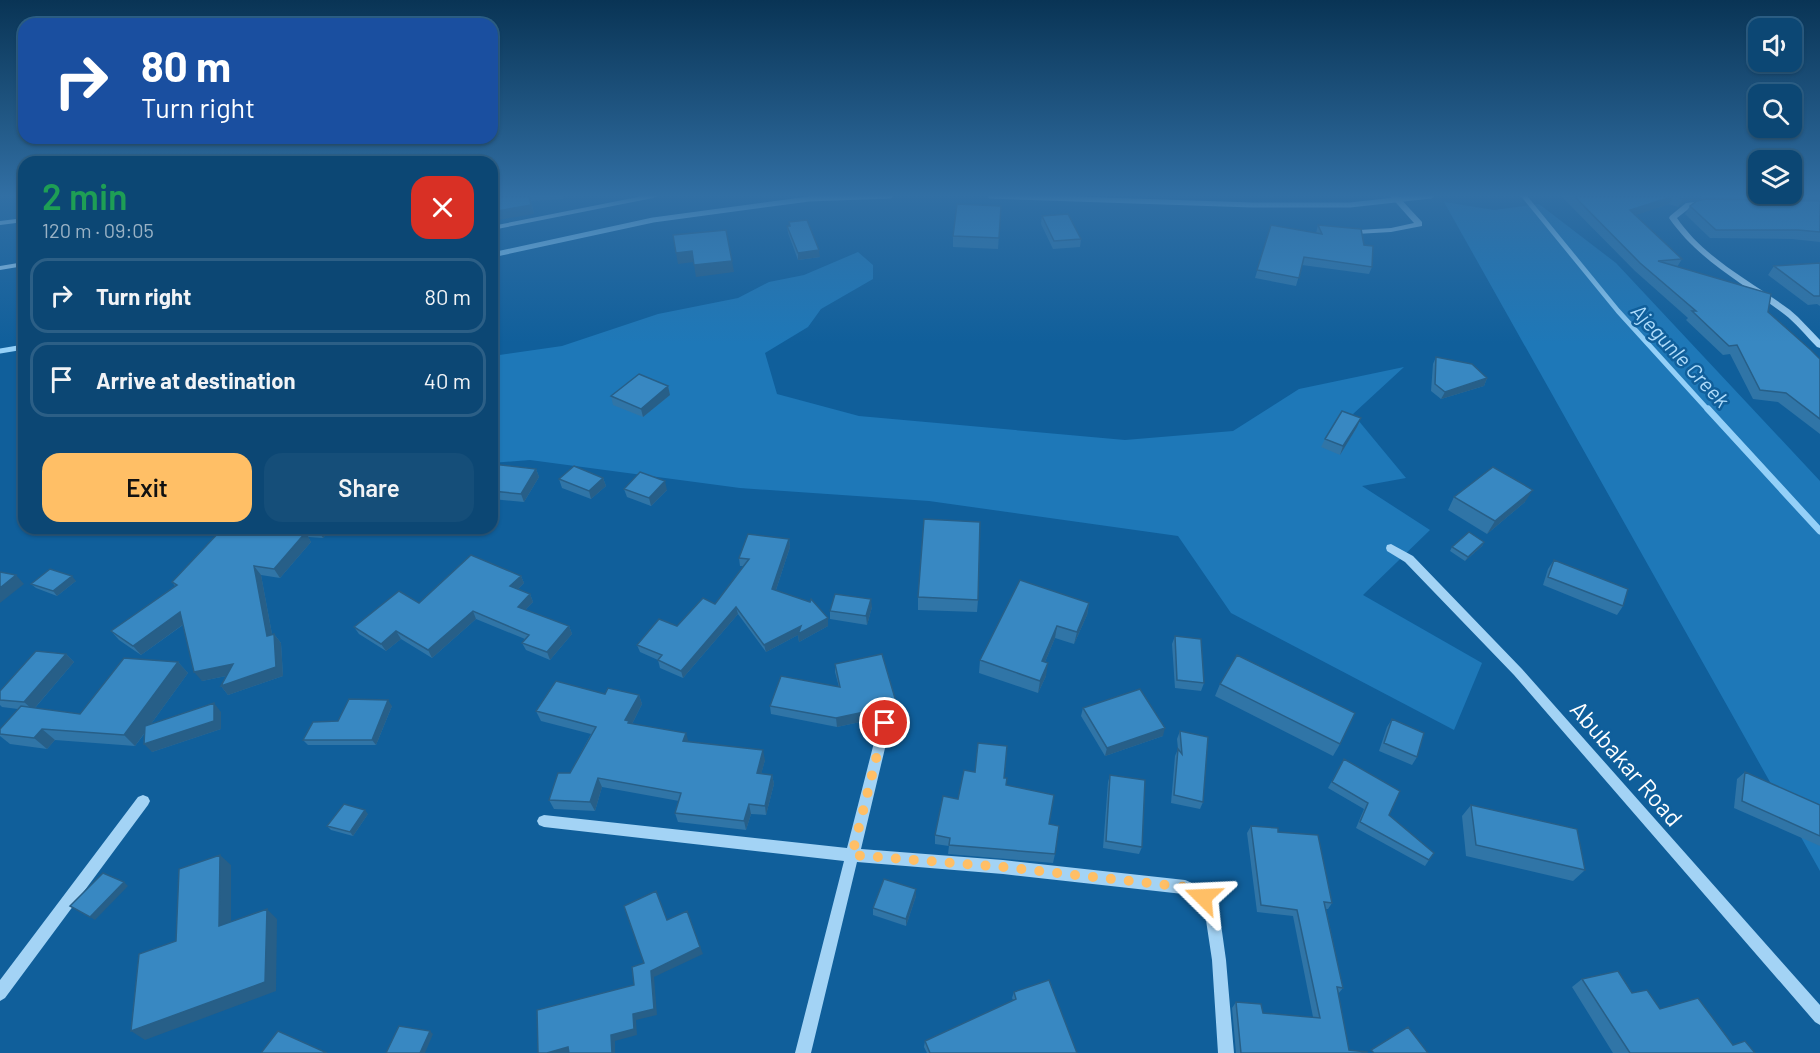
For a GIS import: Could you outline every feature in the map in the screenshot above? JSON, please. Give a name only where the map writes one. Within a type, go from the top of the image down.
[{"type":"street","points":[[1699,245],[1737,277],[1790,314],[1820,345]]},
{"type":"street","points":[[0,268],[18,265]]},
{"type":"street","name":"Abubakar Road","points":[[1390,548],[1409,559],[1518,672],[1820,1017]]},
{"type":"street","points":[[803,1053],[828,962],[885,723]]},
{"type":"street","points":[[0,993],[143,801]]},
{"type":"street","points":[[544,822],[1185,887],[1210,903],[1219,960],[1226,1053]]},
{"type":"shaded area","points":[[1468,245],[1593,245],[1616,263],[1820,481],[1820,871]]},
{"type":"shaded area","points":[[858,252],[873,265],[873,279],[821,309],[808,327],[765,353],[777,394],[859,416],[1125,440],[1233,431],[1299,389],[1404,367],[1353,414],[1406,478],[1362,486],[1430,530],[1363,595],[1482,663],[1454,730],[1231,613],[1178,536],[929,501],[740,488],[530,460],[498,463],[498,355],[562,346],[658,314],[738,298],[769,282],[804,275]]},
{"type":"building","points":[[675,245],[729,245],[732,261],[694,265],[692,251],[676,253]]},
{"type":"building","points":[[795,245],[817,245],[819,250],[798,253]]},
{"type":"building","points":[[1265,245],[1373,246],[1372,267],[1304,257],[1299,278],[1257,270]]},
{"type":"building","points":[[1622,245],[1667,245],[1682,259],[1658,261],[1771,294],[1768,312],[1820,359],[1820,419],[1786,393],[1760,390],[1737,345],[1729,346],[1692,311],[1696,311]]},
{"type":"building","points":[[1820,263],[1820,296],[1814,296],[1774,266]]},
{"type":"building","points":[[1436,357],[1472,364],[1487,378],[1445,392],[1435,384]]},
{"type":"building","points":[[639,374],[668,386],[641,409],[611,396]]},
{"type":"building","points":[[1342,411],[1361,418],[1343,446],[1325,439]]},
{"type":"building","points":[[498,465],[536,469],[521,494],[498,492]]},
{"type":"building","points":[[574,466],[603,478],[589,491],[559,479]]},
{"type":"building","points":[[1493,467],[1533,490],[1495,521],[1454,497]]},
{"type":"building","points":[[640,472],[665,481],[649,498],[624,489]]},
{"type":"building","points":[[924,519],[980,522],[978,600],[918,597]]},
{"type":"building","points":[[1469,532],[1484,542],[1468,557],[1452,547]]},
{"type":"building","points":[[217,534],[304,534],[274,569],[254,566],[267,636],[274,634],[276,667],[221,686],[233,664],[194,672],[180,612],[133,646],[111,631],[177,585],[172,582]]},
{"type":"building","points":[[748,534],[789,539],[772,589],[810,602],[811,599],[828,618],[798,634],[801,626],[764,645],[736,607],[681,671],[658,660],[662,655],[637,645],[659,619],[677,626],[703,598],[715,604],[749,559],[739,558]]},
{"type":"building","points":[[471,555],[521,576],[510,586],[530,594],[518,607],[569,626],[547,652],[522,643],[529,635],[473,611],[428,650],[396,631],[381,644],[354,627],[399,591],[419,603]]},
{"type":"building","points":[[1554,560],[1628,589],[1623,606],[1548,577]]},
{"type":"building","points":[[50,569],[72,576],[53,591],[31,584]]},
{"type":"building","points":[[0,572],[16,575],[0,588]]},
{"type":"building","points":[[1020,580],[1089,603],[1077,632],[1057,626],[1042,661],[1048,663],[1040,681],[980,660]]},
{"type":"building","points":[[835,594],[871,599],[866,616],[830,611]]},
{"type":"building","points":[[1175,636],[1201,639],[1204,683],[1177,680]]},
{"type":"building","points":[[36,651],[66,654],[24,702],[0,700],[0,691]]},
{"type":"building","points":[[882,654],[897,705],[836,718],[770,706],[781,676],[840,687],[835,664]]},
{"type":"building","points":[[1237,655],[1355,713],[1340,744],[1220,684]]},
{"type":"building","points":[[124,658],[178,662],[124,735],[42,729],[34,738],[0,734],[0,729],[21,706],[80,714]]},
{"type":"building","points":[[556,681],[605,694],[608,688],[639,695],[625,720],[629,721],[628,723],[686,733],[683,741],[763,750],[757,773],[772,775],[765,806],[749,804],[744,821],[675,813],[681,793],[598,778],[590,802],[549,800],[558,773],[570,773],[596,727],[536,711]]},
{"type":"building","points":[[1140,689],[1165,728],[1107,748],[1083,708]]},
{"type":"building","points":[[349,699],[388,700],[372,740],[303,740],[313,722],[338,721]]},
{"type":"building","points":[[214,703],[214,721],[144,744],[145,726]]},
{"type":"building","points":[[1392,719],[1424,733],[1417,757],[1384,743]]},
{"type":"building","points":[[1180,731],[1208,737],[1203,802],[1174,795],[1178,749],[1182,754]]},
{"type":"building","points":[[978,743],[1007,746],[1004,778],[1007,778],[1006,785],[1054,795],[1049,824],[1059,826],[1055,854],[949,845],[950,838],[935,835],[943,796],[958,799],[964,770],[975,772]]},
{"type":"building","points":[[1344,759],[1400,791],[1389,815],[1434,853],[1429,860],[1360,822],[1368,803],[1332,782]]},
{"type":"building","points":[[1745,772],[1820,805],[1820,836],[1742,801]]},
{"type":"building","points":[[1110,775],[1145,780],[1142,847],[1106,841]]},
{"type":"building","points":[[344,804],[365,810],[350,832],[327,826]]},
{"type":"building","points":[[1471,805],[1577,829],[1585,870],[1476,845]]},
{"type":"building","points":[[1251,826],[1278,828],[1278,832],[1318,835],[1332,903],[1324,902],[1343,988],[1337,987],[1349,1050],[1367,1053],[1241,1053],[1236,1002],[1261,1004],[1263,1013],[1320,1018],[1297,910],[1261,905]]},
{"type":"building","points":[[220,855],[219,926],[267,909],[265,982],[131,1031],[139,954],[176,941],[179,869]]},
{"type":"building","points":[[103,873],[124,882],[90,917],[70,906]]},
{"type":"building","points":[[884,879],[916,889],[906,919],[873,908]]},
{"type":"building","points":[[656,891],[667,920],[687,911],[700,947],[651,971],[654,1009],[633,1014],[634,1029],[611,1035],[612,1053],[569,1053],[568,1047],[538,1053],[537,1010],[634,985],[632,967],[644,963],[624,906]]},
{"type":"building","points":[[1618,971],[1632,993],[1647,990],[1660,1009],[1698,998],[1733,1045],[1745,1041],[1755,1053],[1630,1053],[1582,979]]},
{"type":"building","points":[[1049,980],[1077,1053],[930,1053],[925,1041],[1016,999],[1014,992]]},
{"type":"building","points":[[399,1026],[430,1031],[420,1053],[386,1053]]},
{"type":"building","points":[[1408,1027],[1428,1053],[1374,1053],[1371,1050]]},
{"type":"building","points":[[278,1031],[327,1053],[261,1053]]},
{"type":"waterway","points":[[498,254],[537,245]]},
{"type":"waterway","name":"Ajegunle Creek","points":[[1564,245],[1618,311],[1709,411]]},
{"type":"waterway","points":[[0,351],[18,348]]},
{"type":"waterway","name":"Ajegunle Creek","points":[[1708,409],[1820,531]]},
{"type":"route","points":[[885,723],[852,855],[1003,867],[1185,887],[1203,897]]}]
